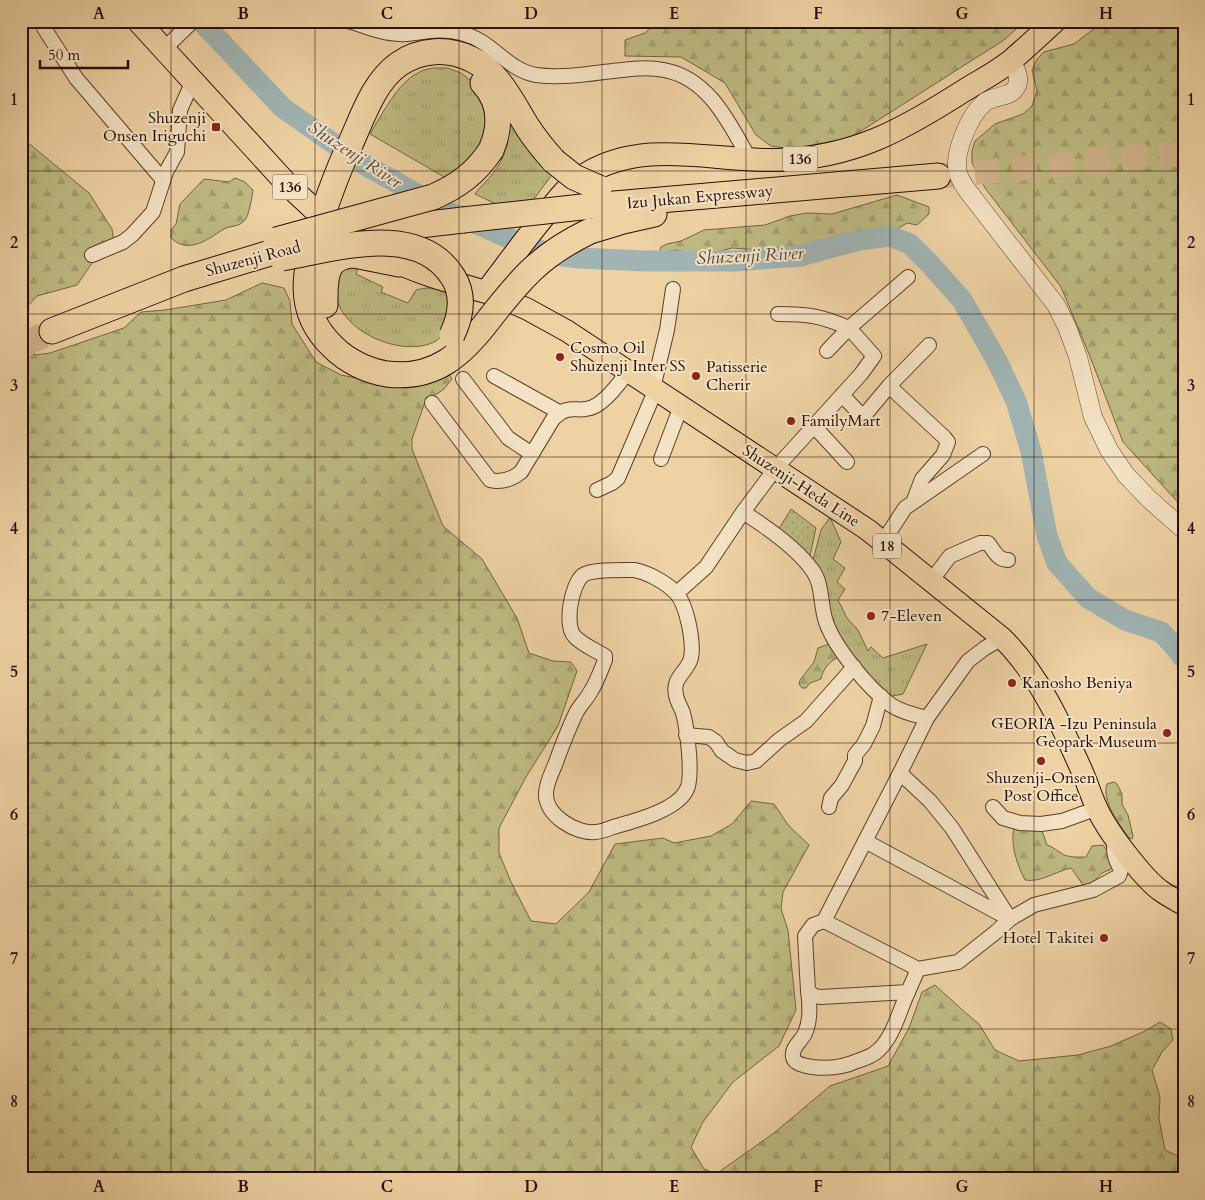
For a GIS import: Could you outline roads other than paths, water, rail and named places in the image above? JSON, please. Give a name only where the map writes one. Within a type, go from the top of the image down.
[{"type":"highway","name":"136","points":[[138,21],[168,45],[193,81],[287,184],[322,217],[362,244],[399,264],[437,278],[486,292],[565,190],[586,174],[614,161],[641,155],[656,154],[778,160],[831,155],[857,148],[915,122],[1011,60],[1055,21]]},
{"type":"highway","points":[[595,197],[554,160],[537,141],[506,92],[490,72],[472,59],[453,52],[430,51],[409,58],[391,70],[376,91],[322,217],[307,265],[307,300],[314,322],[336,351],[371,370],[396,375],[431,370],[443,365],[463,351],[531,269],[558,248],[590,232],[622,220],[804,188]]},
{"type":"highway","points":[[98,313],[446,192],[468,178],[485,160],[491,150],[498,126],[496,104],[492,94],[478,78],[468,71],[447,62],[424,64],[404,74],[391,86],[358,134]]},
{"type":"highway","name":"Izu Jukan Expressway","points":[[462,220],[595,197],[779,190],[938,176]]},
{"type":"highway","points":[[280,249],[349,246],[384,242],[405,244],[422,250],[442,263],[455,280],[459,291],[461,313],[452,335],[445,344],[424,357],[400,361],[376,359],[354,348],[345,341],[329,318],[325,305],[321,278],[322,217]]},
{"type":"highway","name":"Shuzenji Road","points":[[52,331],[145,293],[280,249],[377,230],[462,220]]},
{"type":"highway","points":[[325,305],[327,270],[335,260],[348,255],[354,255],[399,264]]},
{"type":"main road","name":"Shuzenji-Heda Line","points":[[486,292],[527,309],[567,331],[868,530],[888,552],[919,577],[1002,638],[1013,649],[1051,707],[1067,736],[1102,820],[1133,861],[1159,890],[1184,905]]},
{"type":"street","points":[[42,21],[44,28],[76,78],[163,180]]},
{"type":"street","points":[[168,45],[193,21]]},
{"type":"street","points":[[349,21],[400,34],[431,31],[466,34],[489,47],[518,69],[538,75],[558,76],[644,68],[680,74],[701,88],[717,106],[750,160]]},
{"type":"street","points":[[1011,60],[1016,69],[1017,88],[1012,93],[996,96],[985,102],[973,116],[958,151],[957,164],[959,176],[967,190],[1056,305],[1067,327],[1078,357],[1093,417],[1109,450],[1126,475],[1149,499],[1184,530]]},
{"type":"street","points":[[92,255],[123,242],[153,212],[168,166],[178,152],[180,110],[193,81]]},
{"type":"street","points":[[827,351],[849,328],[908,277]]},
{"type":"street","points":[[597,490],[618,478],[655,388],[673,289]]},
{"type":"street","points":[[676,594],[706,567],[775,469],[842,395],[874,356],[849,328],[824,318],[804,314],[778,314]]},
{"type":"street","points":[[842,395],[865,418],[889,386],[929,345]]},
{"type":"street","points":[[432,403],[490,480],[496,481],[514,477],[521,472],[553,419],[560,412],[569,409],[592,408],[607,396],[628,371]]},
{"type":"street","points":[[494,376],[560,412]]},
{"type":"street","points":[[463,379],[508,438],[532,454]]},
{"type":"street","points":[[889,386],[948,442],[943,455],[924,471],[914,500]]},
{"type":"street","points":[[661,459],[682,406]]},
{"type":"street","points":[[813,426],[847,462]]},
{"type":"street","points":[[888,552],[896,520],[905,508],[983,454]]},
{"type":"street","points":[[743,512],[761,524],[802,558],[814,572],[826,621],[834,640],[854,667],[892,706],[927,718]]},
{"type":"street","points":[[919,577],[950,556],[980,543],[988,542],[999,557],[1008,560]]},
{"type":"street","points":[[634,570],[644,572],[676,594],[687,617],[691,639],[691,659],[676,681],[675,689],[683,713],[690,781],[684,794],[668,807],[643,818],[595,832],[581,830],[567,824],[555,815],[548,806],[546,795],[548,784],[565,737],[577,711],[592,691],[605,660],[605,656],[574,636],[570,630],[569,616],[578,583],[583,576],[589,573],[634,570]]},
{"type":"street","points":[[918,969],[891,1032],[875,1053],[854,1063],[830,1069],[809,1066],[798,1063],[793,1059],[792,1054],[805,1034],[809,1021],[810,1006],[805,936],[812,925],[824,920],[927,718],[968,661],[1002,638]]},
{"type":"street","points":[[686,735],[709,737],[716,742],[722,751],[735,760],[746,763],[756,761],[779,740],[806,721],[854,667]]},
{"type":"street","points":[[829,807],[831,798],[842,785],[855,755],[864,744],[873,726],[881,696]]},
{"type":"street","points":[[900,773],[930,801],[952,828],[1010,919]]},
{"type":"street","points":[[992,807],[1003,818],[1041,824],[1062,821],[1098,808]]},
{"type":"street","points":[[824,920],[918,969],[958,962],[1010,919],[1034,905],[1092,890],[1119,876],[1121,870],[1113,852],[1115,838]]},
{"type":"street","points":[[865,841],[1010,919]]},
{"type":"street","points":[[808,992],[814,996],[821,997],[908,992]]},
{"type":"waterway","name":"Shuzenji River","points":[[201,21],[283,108],[360,162],[445,210],[529,247],[556,255],[579,258],[645,261],[736,261],[800,256],[859,240],[890,236],[910,244],[962,300],[997,361],[1016,401],[1031,451],[1047,536],[1057,563],[1088,598],[1125,620],[1161,632],[1184,659]]},
{"type":"tunnel","points":[[938,176],[1184,153]]},
{"type":"tunnel","points":[[21,346],[52,331]]},
{"type":"place","name":"Shuzenji Onsen Iriguchi","points":[[216,127]]},
{"type":"place","name":"Cosmo Oil Shuzenji Inter SS","points":[[560,357]]},
{"type":"place","name":"Patisserie Cherir","points":[[696,376]]},
{"type":"place","name":"FamilyMart","points":[[791,421]]},
{"type":"place","name":"7-Eleven","points":[[871,616]]},
{"type":"place","name":"Kanosho Beniya","points":[[1012,683]]},
{"type":"place","name":"GEORIA -Izu Peninsula Geopark Museum","points":[[1167,733]]},
{"type":"place","name":"Shuzenji-Onsen Post Office","points":[[1041,761]]},
{"type":"place","name":"Hotel Takitei","points":[[1104,938]]}]
